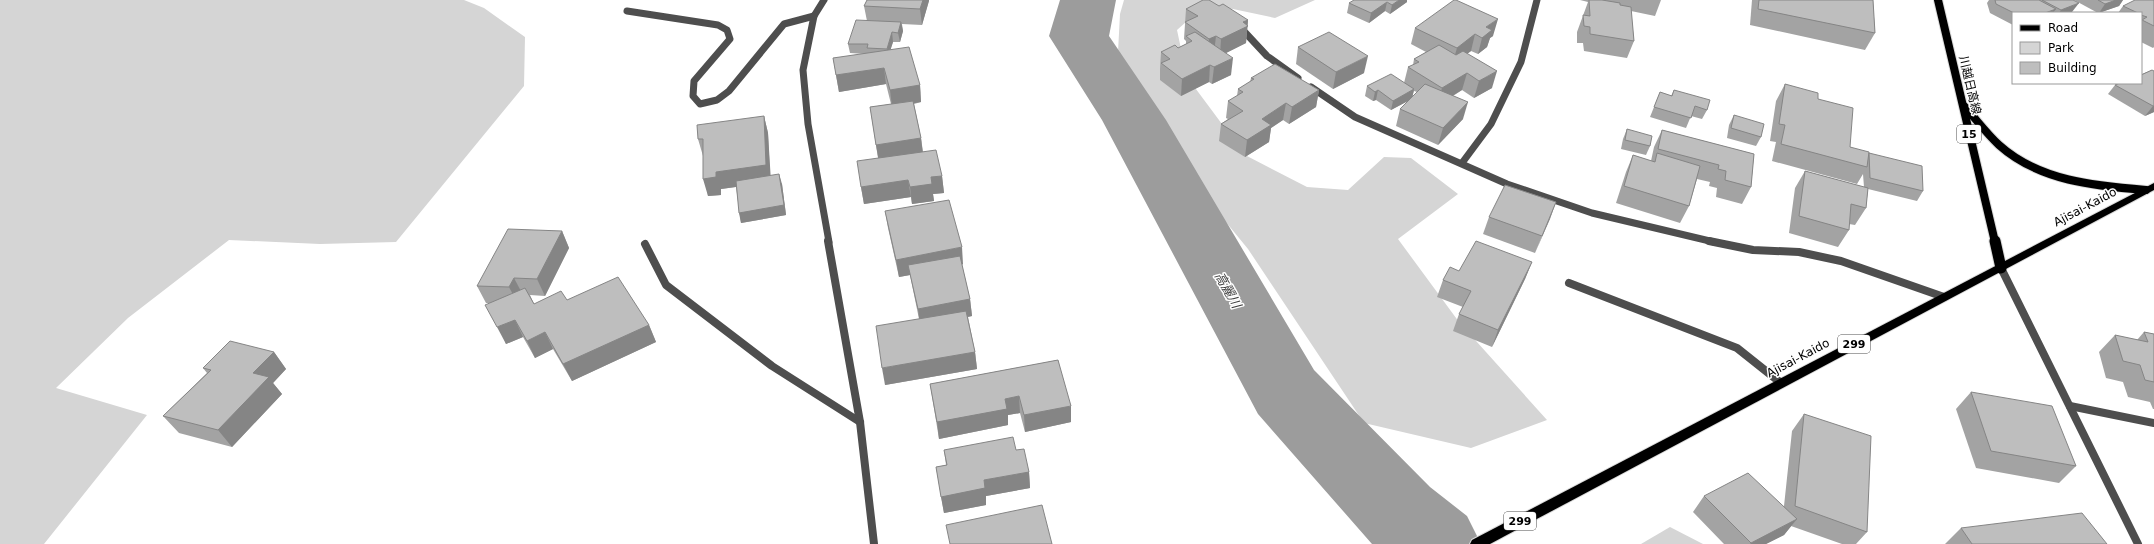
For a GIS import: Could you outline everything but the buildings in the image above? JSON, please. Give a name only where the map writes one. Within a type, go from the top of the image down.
[{"type":"highway","name":"Ajisai-Kaido","points":[[1477,544],[2150,188]]},
{"type":"main road","name":"川越日高線","points":[[1938,0],[2001,268]]},
{"type":"main road","points":[[1963,105],[2000,145],[2031,167],[2075,181],[2105,187],[2150,188]]},
{"type":"street","points":[[824,0],[814,16],[803,70],[808,124],[860,422],[874,544]]},
{"type":"street","points":[[1462,164],[1491,124],[1521,62],[1537,0]]},
{"type":"street","points":[[627,11],[718,25],[727,30],[730,39],[694,82],[693,96],[700,104],[717,100],[729,91],[784,24],[814,16]]},
{"type":"street","points":[[1239,27],[1248,34],[1267,56],[1355,117],[1507,184],[1592,213],[1708,241],[1753,250],[1799,252],[1842,261],[1944,297]]},
{"type":"street","points":[[645,244],[666,285],[772,366],[860,422]]},
{"type":"street","points":[[2001,268],[2138,544]]},
{"type":"street","points":[[1569,283],[1737,348],[1781,382]]},
{"type":"street","points":[[2070,406],[2154,424]]},
{"type":"green space","points":[[0,0],[464,0],[484,8],[525,37],[524,86],[396,242],[320,244],[229,240],[128,318],[56,388],[147,415],[44,544],[0,544]]},
{"type":"green space","points":[[1124,0],[1315,0],[1275,18],[1233,9],[1204,6],[1177,30],[1187,77],[1245,155],[1307,187],[1348,190],[1384,157],[1411,158],[1458,194],[1398,239],[1459,322],[1547,420],[1471,448],[1364,423],[1248,249],[1148,127],[1118,52],[1120,14]]},
{"type":"green space","points":[[1670,527],[1703,544],[1641,544]]},
{"type":"waterway","name":"高麗川","points":[[1088,0],[1079,36],[1134,120],[1286,392],[1399,514],[1436,544]]}]
